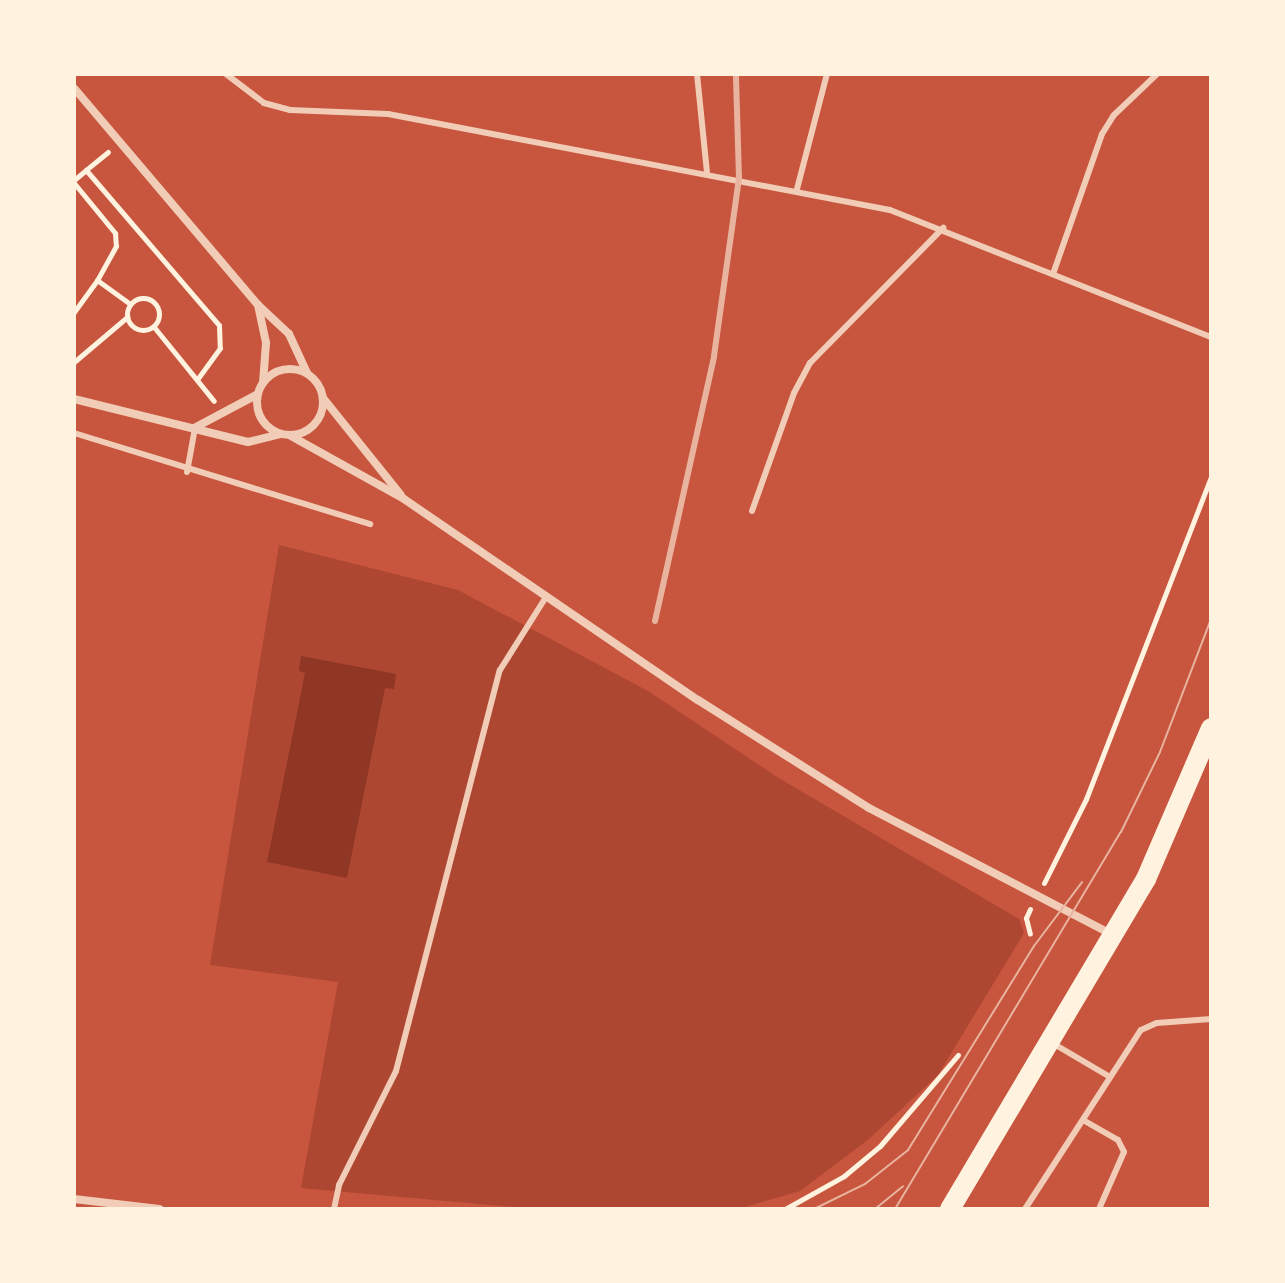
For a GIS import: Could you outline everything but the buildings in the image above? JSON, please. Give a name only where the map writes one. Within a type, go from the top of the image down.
[{"type":"main road","points":[[950,1209],[1051,1043],[1163,845],[1211,728]]},
{"type":"street","points":[[74,88],[258,305],[289,334],[307,373],[323,398],[404,499]]},
{"type":"street","points":[[258,305],[266,343],[263,383],[258,394],[261,418],[279,434]]},
{"type":"street","points":[[263,383],[283,370],[307,373]]},
{"type":"street","points":[[195,427],[226,415],[258,394]]},
{"type":"street","points":[[291,436],[314,426],[323,398]]},
{"type":"street","points":[[74,399],[248,442],[279,434],[291,436],[404,499],[546,597],[869,808],[1035,897],[1114,935]]},
{"type":"street","points":[[74,1199],[159,1209]]},
{"type":"lane","points":[[226,74],[264,103],[290,110],[388,114],[797,189],[943,228],[1211,337]]},
{"type":"lane","points":[[697,74],[707,172]]},
{"type":"lane","points":[[797,189],[827,74]]},
{"type":"lane","points":[[1053,274],[1102,134],[1114,115],[1157,74]]},
{"type":"lane","points":[[752,511],[794,393],[810,363],[943,228]]},
{"type":"lane","points":[[187,472],[195,427]]},
{"type":"lane","points":[[74,433],[187,472],[370,524]]},
{"type":"lane","points":[[334,1209],[339,1185],[396,1071],[500,670],[546,597]]},
{"type":"lane","points":[[1025,1209],[1141,1030],[1157,1023],[1211,1019]]},
{"type":"lane","points":[[1051,1043],[1110,1077]]},
{"type":"lane","points":[[1083,1120],[1118,1140],[1124,1152],[1099,1209]]},
{"type":"path","points":[[74,312],[116,246],[115,233],[74,182],[119,142]]},
{"type":"path","points":[[86,170],[219,325],[220,348],[197,380]]},
{"type":"path","points":[[97,280],[130,304]]},
{"type":"path","points":[[130,304],[144,298],[154,302],[160,313],[154,327]]},
{"type":"path","points":[[74,362],[127,317],[130,304]]},
{"type":"path","points":[[127,317],[136,329],[154,327]]},
{"type":"path","points":[[154,327],[226,415]]},
{"type":"path","points":[[1030,934],[1026,918],[1035,897],[1065,849],[1086,799],[1211,477]]},
{"type":"path","points":[[785,1209],[844,1176],[880,1146],[958,1055]]},
{"type":"shaded area","points":[[279,545],[458,590],[648,691],[777,777],[1019,919],[1024,933],[938,1075],[869,1139],[800,1191],[738,1209],[536,1209],[301,1188],[338,982],[210,965]]},
{"type":"shaded area","points":[[301,656],[396,674],[394,689],[385,688],[347,878],[267,862],[305,673],[299,671]]},
{"type":"tram line","points":[[895,1209],[1121,832],[1160,752],[1211,619]]},
{"type":"tram line","points":[[814,1209],[865,1184],[908,1150],[1034,946],[1082,882]]},
{"type":"tram line","points":[[875,1209],[903,1186]]},
{"type":"railway","points":[[655,621],[714,356],[739,178],[736,74]]}]
